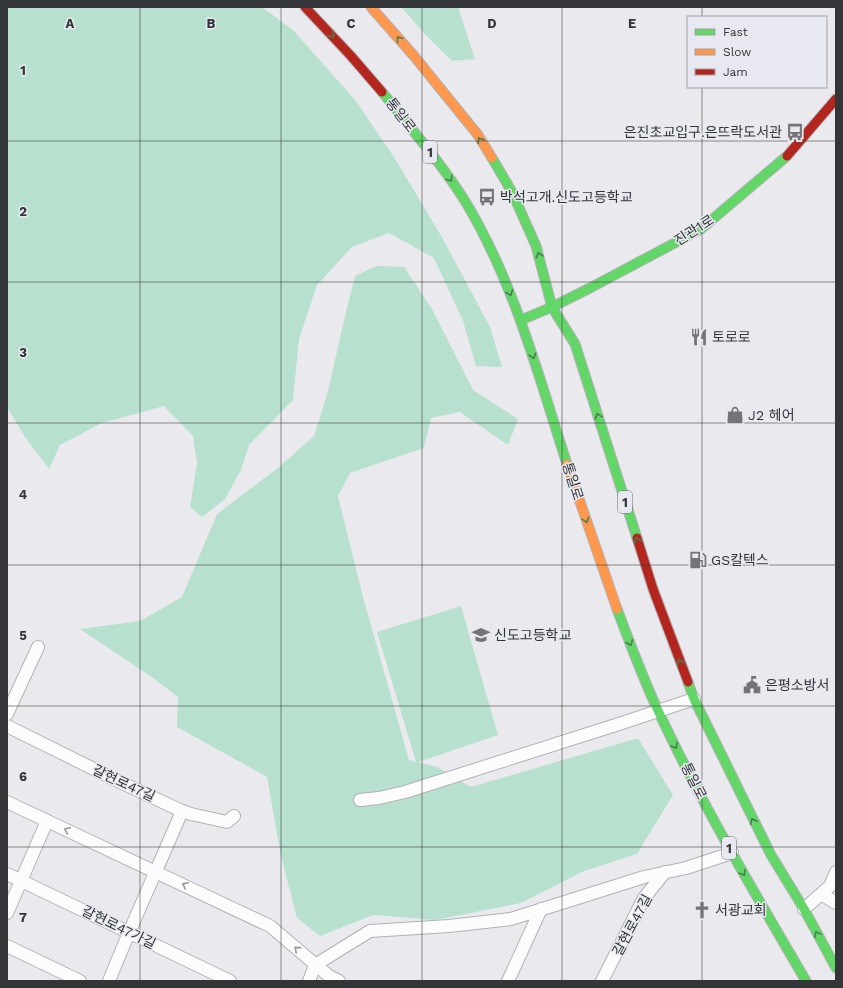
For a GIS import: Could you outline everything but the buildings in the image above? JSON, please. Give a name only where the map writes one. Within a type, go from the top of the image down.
[{"type":"main road","name":"통일로","points":[[305,7],[338,41],[388,98],[440,166],[468,206],[498,263],[521,320],[599,558],[627,636],[658,712],[696,787],[732,853],[806,981]]},
{"type":"main road","name":"1","points":[[371,7],[414,56],[478,135],[508,186],[536,246],[552,307],[575,344],[653,589],[694,699],[771,855],[804,909],[836,968]]},
{"type":"main road","name":"진관1로","points":[[521,320],[552,307],[701,229],[787,156],[836,98]]},
{"type":"street","points":[[7,714],[38,647]]},
{"type":"street","points":[[360,800],[379,798],[405,792],[658,712],[694,699]]},
{"type":"street","name":"갈현로47길","points":[[7,726],[182,811],[227,822],[234,816]]},
{"type":"street","points":[[7,802],[270,926],[329,976],[339,981]]},
{"type":"street","points":[[109,981],[182,811]]},
{"type":"street","points":[[7,912],[47,821]]},
{"type":"street","points":[[309,981],[315,964],[370,931],[449,926],[511,919],[644,877],[686,868],[732,853]]},
{"type":"street","name":"갈현로47길","points":[[602,981],[644,898],[665,872]]},
{"type":"street","points":[[804,909],[830,886],[836,872]]},
{"type":"street","name":"갈현로47가길","points":[[7,874],[230,981]]},
{"type":"street","points":[[821,894],[836,903]]},
{"type":"street","points":[[508,981],[541,909]]},
{"type":"street","points":[[7,946],[80,981]]},
{"type":"green space","points":[[7,7],[262,7],[293,30],[356,101],[394,157],[443,239],[490,327],[502,367],[476,366],[463,321],[434,258],[389,233],[352,247],[317,285],[299,339],[293,400],[249,445],[241,470],[225,499],[202,517],[190,507],[197,463],[193,436],[164,406],[102,423],[60,445],[49,469],[25,437],[7,407]]},
{"type":"green space","points":[[401,7],[458,7],[475,59],[452,61]]},
{"type":"green space","points":[[376,266],[404,267],[432,309],[473,390],[518,419],[508,445],[460,412],[431,418],[424,448],[350,473],[338,496],[363,597],[409,760],[416,762],[377,632],[461,606],[498,735],[418,762],[437,767],[471,787],[638,738],[673,795],[637,854],[584,871],[521,903],[435,920],[373,915],[320,936],[297,918],[281,856],[267,777],[177,727],[178,697],[153,678],[80,629],[140,621],[182,597],[217,514],[279,467],[314,436],[328,391],[355,276]]},
{"type":"traffic: fast","points":[[382,92],[428,149],[465,201],[498,264],[524,329],[567,464]]},
{"type":"traffic: fast","points":[[521,320],[552,307],[590,288],[701,229],[787,156]]},
{"type":"traffic: fast","points":[[492,158],[512,192],[536,246],[552,307],[575,344],[637,538]]},
{"type":"traffic: fast","points":[[617,609],[635,657],[672,740],[708,810],[806,981]]},
{"type":"traffic: fast","points":[[688,682],[694,699],[771,855],[804,909],[836,968]]},
{"type":"traffic: slow","points":[[371,7],[414,56],[478,135],[492,158]]},
{"type":"traffic: slow","points":[[567,464],[617,609]]},
{"type":"traffic: jam","points":[[305,7],[382,92]]},
{"type":"traffic: jam","points":[[787,156],[836,99]]},
{"type":"traffic: jam","points":[[637,538],[653,589],[688,682]]},
{"type":"place","name":"은진초교입구.은뜨락도서관","points":[[795,132]]},
{"type":"place","name":"박석고개.신도고등학교","points":[[487,197]]},
{"type":"place","name":"토로로","points":[[699,337]]},
{"type":"place","name":"J2 헤어","points":[[735,415]]},
{"type":"place","name":"GS칼텍스","points":[[698,560]]},
{"type":"place","name":"신도고등학교","points":[[481,635]]},
{"type":"place","name":"은평소방서","points":[[752,685]]},
{"type":"place","name":"서광교회","points":[[702,910]]}]
